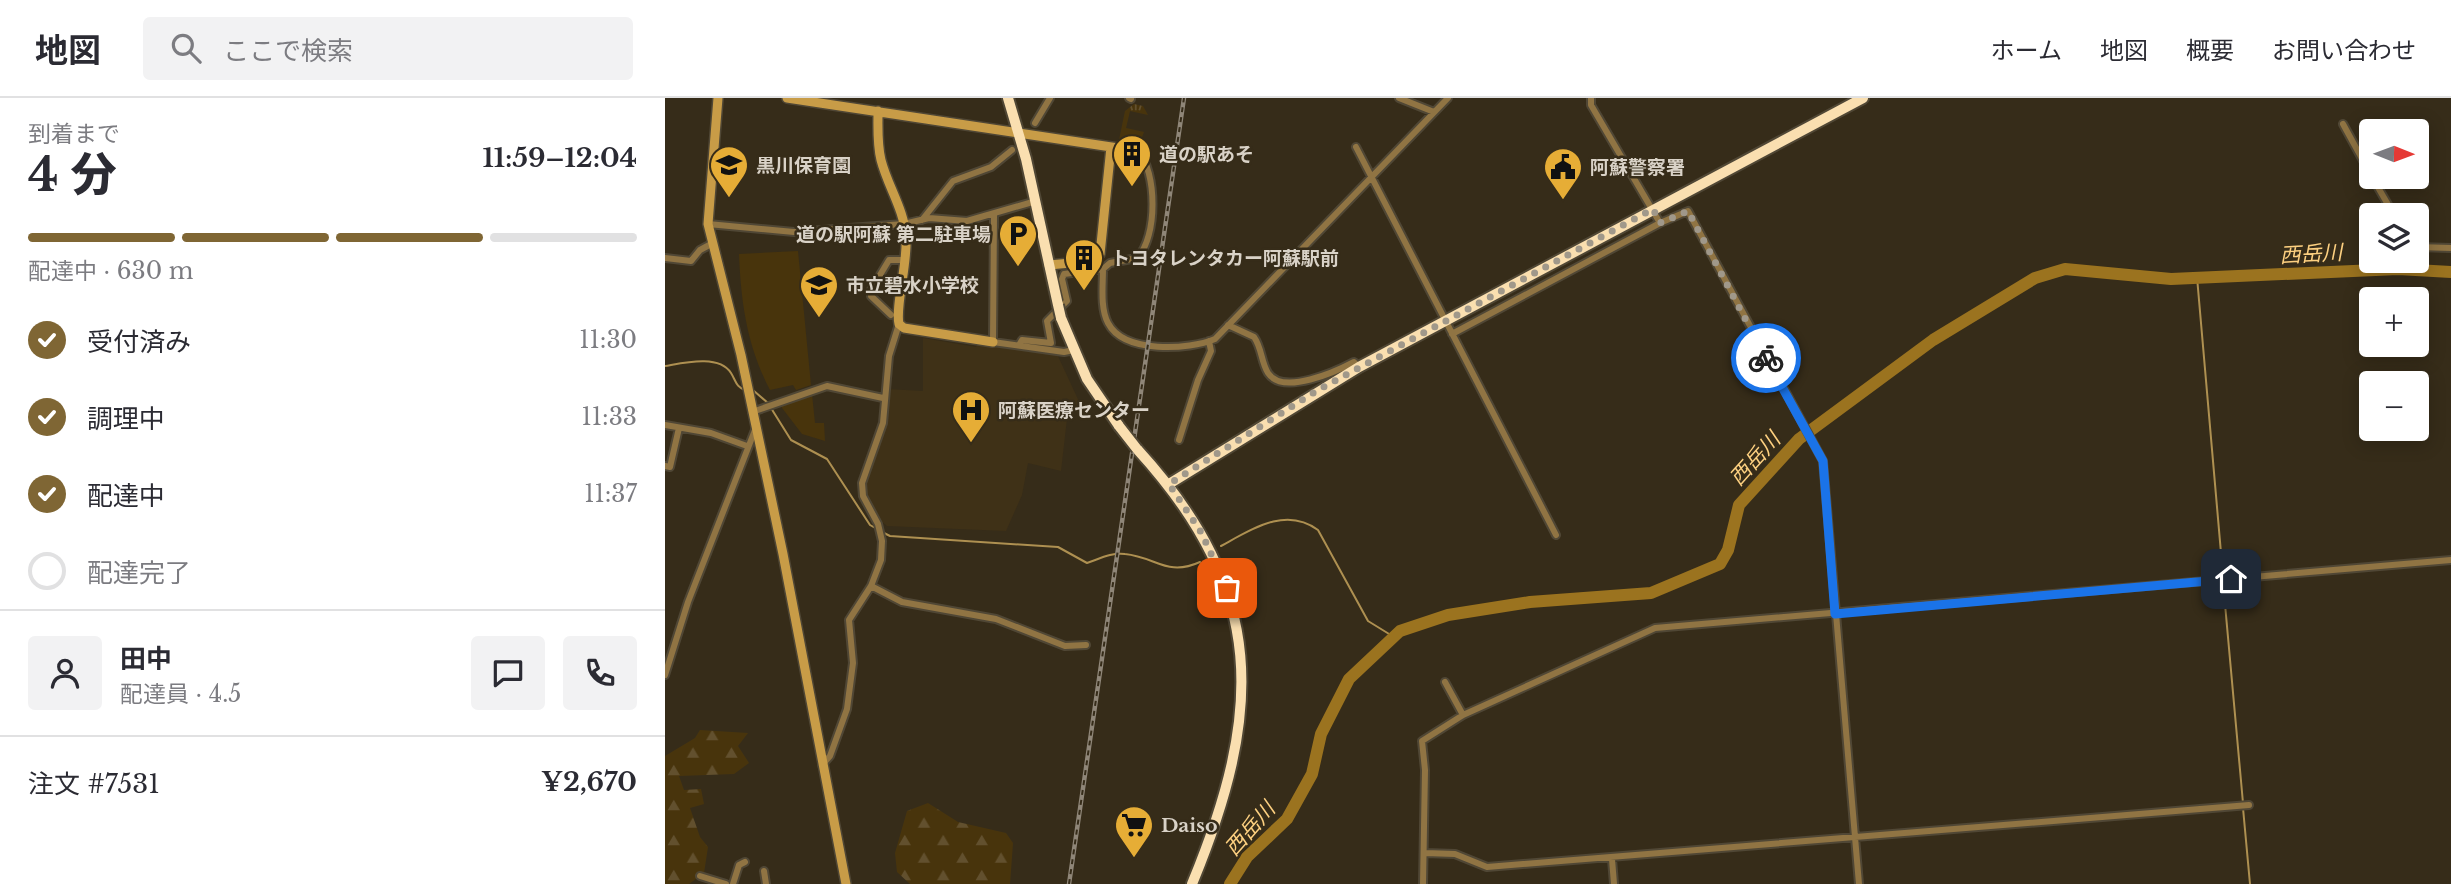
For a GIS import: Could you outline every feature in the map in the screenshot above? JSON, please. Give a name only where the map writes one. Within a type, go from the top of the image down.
[{"type":"highway","points":[[1008,98],[1036,201],[1061,318],[1074,350],[1100,401],[1137,449],[1169,484],[1201,532],[1227,588],[1240,638],[1243,672],[1241,720],[1232,772],[1217,823],[1192,884]]},
{"type":"highway","points":[[1169,484],[1359,367],[1863,98]]},
{"type":"street","points":[[718,98],[708,224],[746,380],[783,554],[846,884]]},
{"type":"street","points":[[787,98],[1138,151],[1148,161],[1153,188],[1145,246],[1137,258],[1111,263],[1103,269],[1064,274],[1062,279],[1067,301],[1048,321],[1051,343],[1022,340],[1019,345]]},
{"type":"street","points":[[1035,123],[1050,98]]},
{"type":"street","points":[[1399,98],[1434,112]]},
{"type":"street","points":[[1103,269],[1104,311],[1108,323],[1119,335],[1134,342],[1172,348],[1186,348],[1209,341],[1229,325],[1448,98]]},
{"type":"street","points":[[1591,98],[1591,105],[1660,223]]},
{"type":"street","points":[[822,765],[830,757],[847,709],[853,663],[849,620],[871,586],[881,560],[882,541],[878,524],[863,496],[862,483],[883,423],[883,398],[892,343],[899,324],[906,260],[904,224],[881,162],[879,111]]},
{"type":"street","points":[[2343,124],[2359,153]]},
{"type":"street","points":[[1049,265],[1092,261],[1100,254],[1111,147]]},
{"type":"street","points":[[1356,147],[1556,535]]},
{"type":"street","points":[[921,221],[953,181],[991,167],[1012,150]]},
{"type":"street","points":[[708,224],[794,232],[921,221],[967,221],[1036,201]]},
{"type":"street","points":[[1452,334],[1660,223],[1688,211],[1823,461],[1859,884]]},
{"type":"street","points":[[993,342],[994,215]]},
{"type":"street","points":[[665,258],[691,261],[700,250],[713,243]]},
{"type":"street","points":[[2429,247],[2451,248]]},
{"type":"street","points":[[891,314],[871,296],[871,290],[890,260],[906,260]]},
{"type":"street","points":[[899,324],[927,332],[993,342],[1065,352],[1074,350]]},
{"type":"street","points":[[1229,325],[1254,337],[1269,375],[1279,382],[1322,379],[1354,362],[1359,367]]},
{"type":"street","points":[[1179,440],[1198,380],[1211,351],[1209,341]]},
{"type":"street","points":[[752,412],[827,386],[883,398]]},
{"type":"street","points":[[665,425],[711,433],[747,446]]},
{"type":"street","points":[[665,466],[670,467],[680,428]]},
{"type":"street","points":[[665,675],[688,602],[755,430]]},
{"type":"street","points":[[1423,884],[1425,853],[1422,741],[1463,715],[1655,628],[2451,559]]},
{"type":"street","points":[[871,586],[902,602],[996,619],[1065,646],[1086,645]]},
{"type":"street","points":[[1445,682],[1463,715]]},
{"type":"street","points":[[1425,853],[1455,854],[1487,867],[1612,859],[2249,805]]},
{"type":"street","points":[[1612,859],[1614,884]]},
{"type":"street","points":[[733,884],[739,865],[745,862]]},
{"type":"street","points":[[764,871],[766,884]]},
{"type":"street","points":[[700,876],[726,884]]},
{"type":"shaded area","name":"阿蘇医療センター","points":[[923,338],[976,347],[978,344],[1057,354],[1083,410],[1068,410],[1061,471],[1028,463],[1022,495],[1006,531],[887,526],[879,519],[866,496],[864,481],[885,425],[887,389],[923,391]]},
{"type":"green space","points":[[1134,104],[1143,106],[1148,115],[1130,111],[1126,128],[1144,132],[1138,147],[1123,145],[1119,140],[1125,111]]},
{"type":"green space","points":[[798,251],[811,385],[796,390],[793,385],[770,390],[756,357],[747,324],[741,290],[739,254]]},
{"type":"green space","points":[[812,394],[815,423],[824,423],[825,441],[802,434],[779,404]]},
{"type":"green space","points":[[700,730],[748,733],[738,746],[749,763],[734,774],[679,776],[684,790],[701,789],[704,804],[690,808],[700,837],[708,847],[704,873],[689,884],[665,884],[665,756],[695,738]]},
{"type":"green space","points":[[928,803],[958,822],[1006,833],[1013,843],[1010,884],[910,884],[897,872],[895,853],[907,811]]},
{"type":"waterway","name":"西岳川","points":[[1230,884],[1247,857],[1287,819],[1312,774],[1321,734],[1349,679],[1400,631],[1448,615],[1530,602],[1651,593],[1720,564],[1728,550],[1739,505],[1799,439],[1933,340],[2035,278],[2065,269],[2171,279],[2398,269],[2451,272]]},
{"type":"waterway","points":[[2197,277],[2223,576]]},
{"type":"waterway","points":[[665,366],[700,361],[718,363],[725,367],[745,390]]},
{"type":"waterway","points":[[754,391],[768,403]]},
{"type":"waterway","points":[[771,408],[791,440],[827,459],[870,525],[877,529]]},
{"type":"waterway","points":[[1221,546],[1269,523],[1281,520],[1306,523],[1318,530],[1368,621],[1394,637]]},
{"type":"waterway","points":[[882,532],[890,536],[1058,547],[1087,563],[1120,554],[1179,568],[1200,562]]},
{"type":"waterway","points":[[2223,582],[2243,803]]},
{"type":"waterway","points":[[2243,808],[2250,884]]},
{"type":"railway","points":[[1069,884],[1184,98]]},
{"type":"way so far","points":[[1227,588],[1201,532],[1169,484],[1318,390],[1653,209],[1660,223],[1688,211],[1766,358]]},
{"type":"place","name":"道の駅あそ","points":[[1132,188]]},
{"type":"place","name":"黒川保育園","points":[[729,199]]},
{"type":"place","name":"阿蘇警察署","points":[[1563,201]]},
{"type":"place","name":"道の駅阿蘇 第二駐車場","points":[[1018,268]]},
{"type":"place","name":"トヨタレンタカー阿蘇駅前","points":[[1084,292]]},
{"type":"place","name":"市立碧水小学校","points":[[819,319]]},
{"type":"place","name":"阿蘇医療センター","points":[[971,444]]},
{"type":"place","name":"Daiso","points":[[1134,859]]},
{"type":"route","points":[[1766,358],[1823,461],[1835,614],[2231,579]]}]
